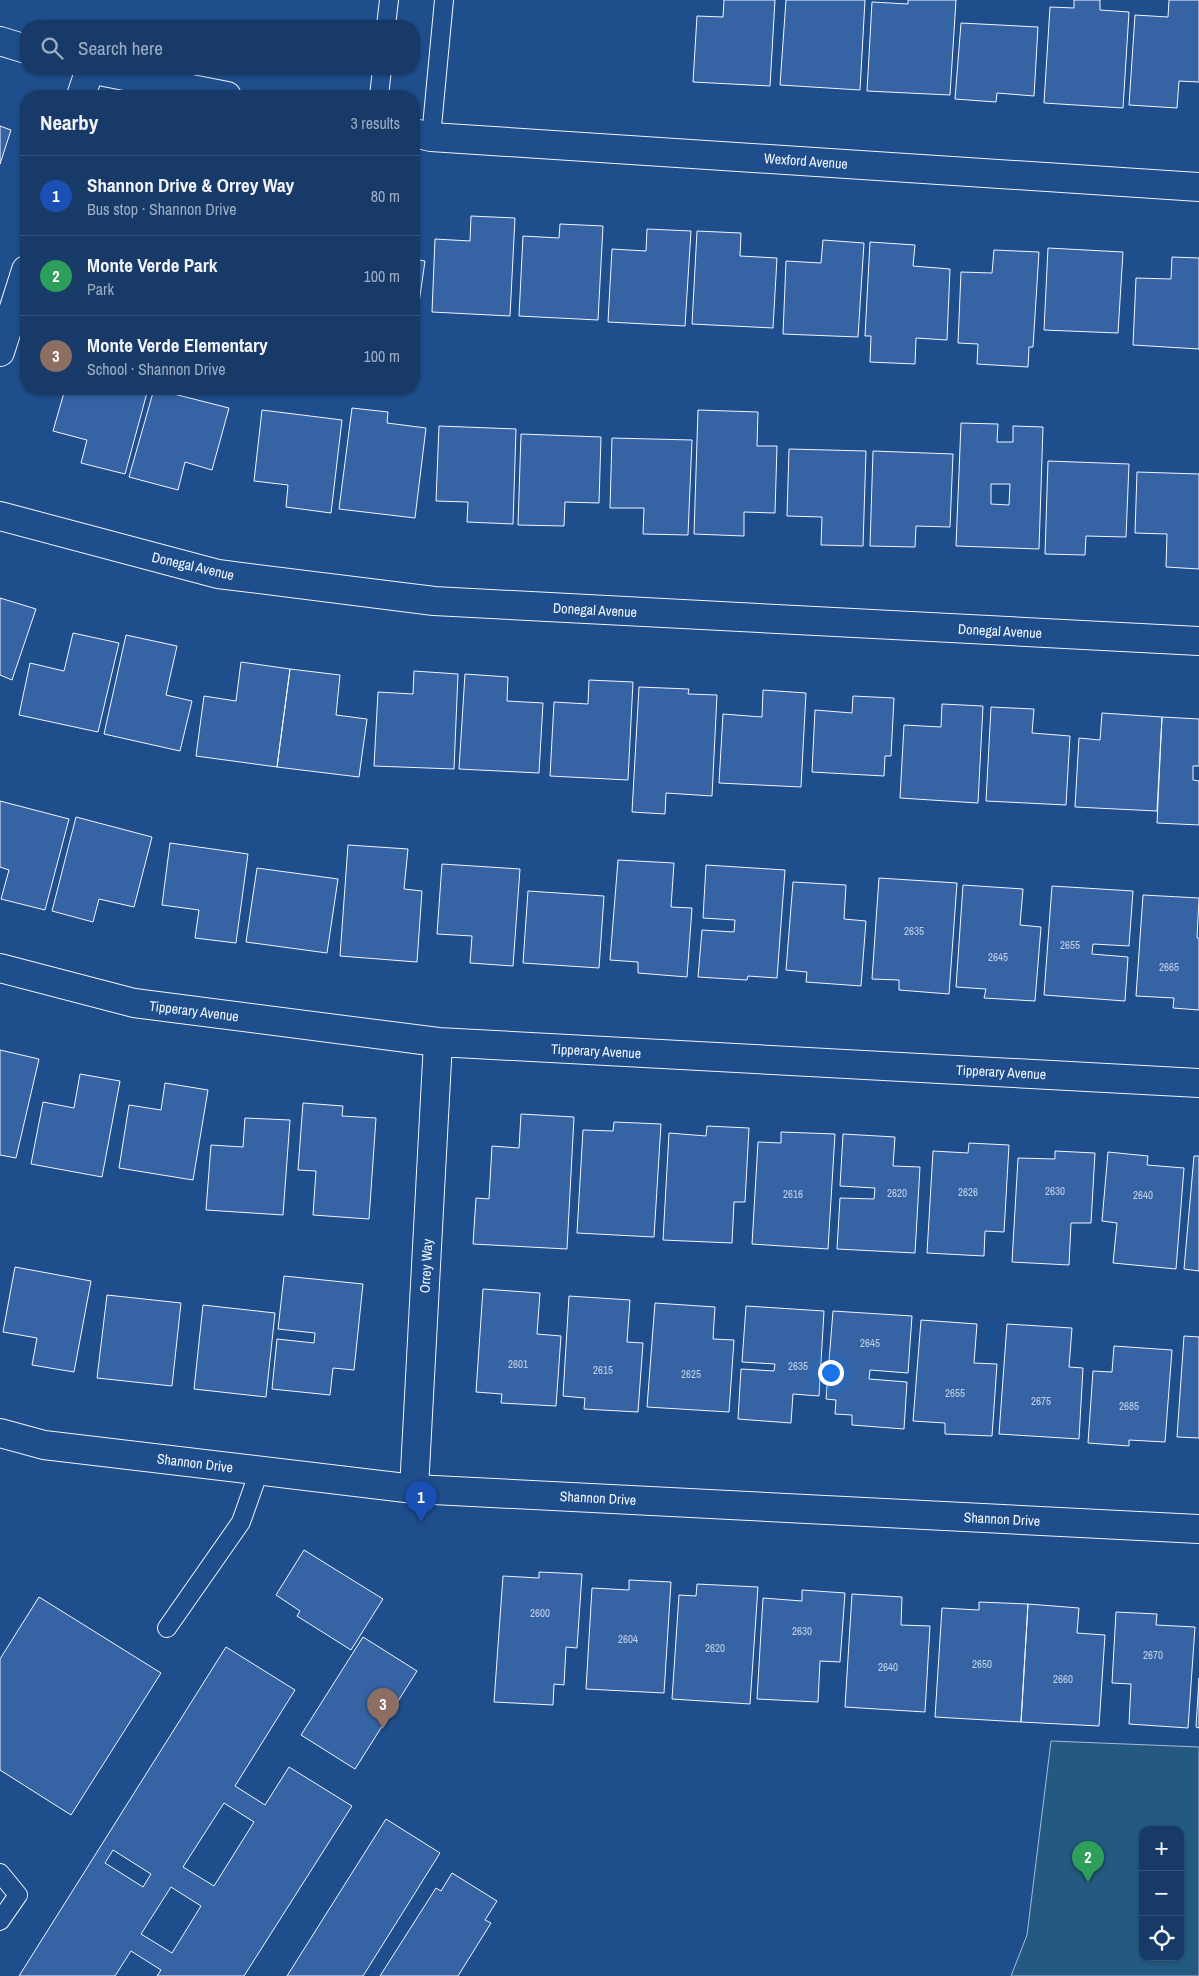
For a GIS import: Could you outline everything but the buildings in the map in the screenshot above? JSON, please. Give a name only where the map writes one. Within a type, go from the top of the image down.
[{"type":"street","points":[[0,41],[20,47]]},
{"type":"street","points":[[83,90],[87,75]]},
{"type":"street","points":[[120,75],[196,90]]},
{"type":"street","name":"Wexford Avenue","points":[[422,135],[1199,187]]},
{"type":"street","points":[[0,352],[20,289]]},
{"type":"street","name":"Donegal Avenue","points":[[0,516],[218,574],[434,601],[1199,641]]},
{"type":"street","name":"Tipperary Avenue","points":[[0,968],[134,1003],[438,1042],[1199,1082]]},
{"type":"street","name":"Orrey Way","points":[[414,1489],[438,1042]]},
{"type":"street","name":"Shannon Drive","points":[[0,1433],[44,1445],[414,1489],[1199,1529]]},
{"type":"lane","points":[[387,20],[389,0]]},
{"type":"lane","points":[[422,135],[444,0]]},
{"type":"lane","points":[[380,90],[381,75]]},
{"type":"lane","points":[[166,1628],[241,1522],[259,1471]]},
{"type":"lane","points":[[0,1874],[18,1895],[0,1921]]},
{"type":"shaded area","points":[[1051,1741],[1199,1747],[1199,1976],[1011,1976],[1027,1935]]},
{"type":"place","name":"Shannon Drive & Orrey Way","points":[[421,1522]]},
{"type":"place","name":"Monte Verde Elementary","points":[[383,1729]]},
{"type":"place","name":"Monte Verde Park","points":[[1088,1882]]}]
